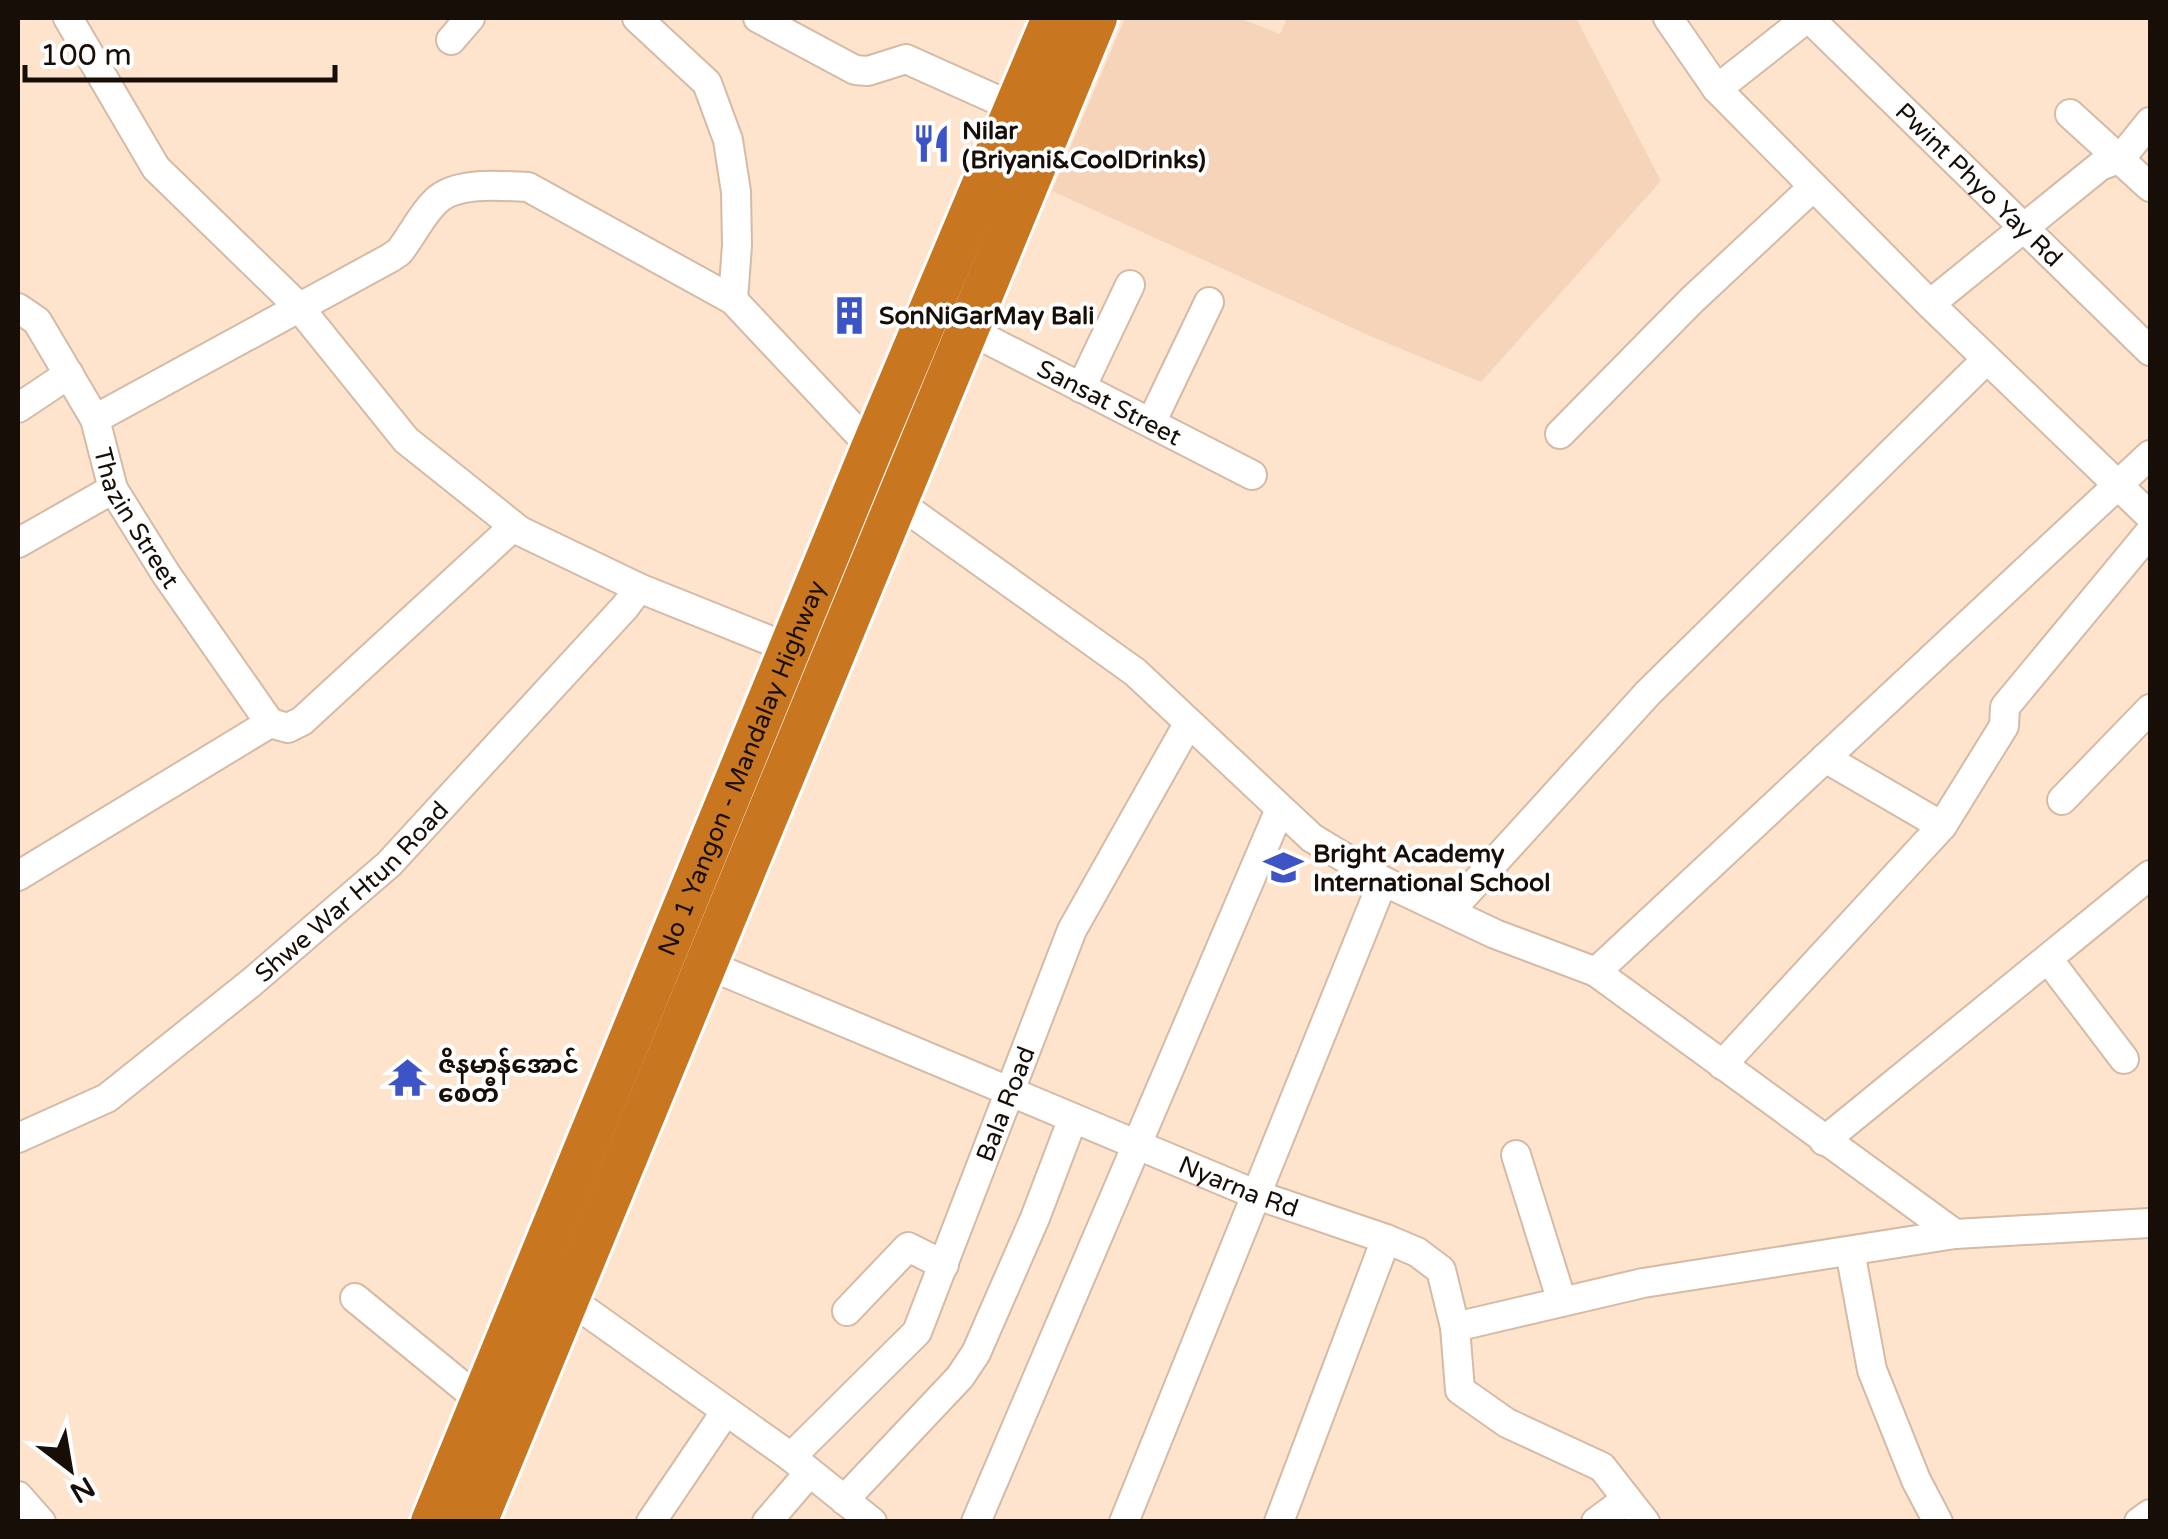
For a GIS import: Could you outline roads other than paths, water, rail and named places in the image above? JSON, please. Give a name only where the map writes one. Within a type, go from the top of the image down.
[{"type":"highway","name":"No 1 Yangon - Mandalay Highway","points":[[457,1515],[552,1288],[623,1060],[734,843],[813,632],[872,448],[967,330],[1053,18]]},
{"type":"highway","name":"No 1 Yangon - Mandalay Highway","points":[[813,632],[896,501],[924,380],[1017,138],[1096,18]]},
{"type":"highway","name":"No 1 Yangon - Mandalay Highway","points":[[457,1515],[482,1402],[552,1288],[661,1079],[708,966],[734,843]]},
{"type":"highway","points":[[623,1060],[661,1079]]},
{"type":"street","points":[[68,18],[156,168],[298,306],[406,440],[514,527],[639,588],[813,632]]},
{"type":"street","points":[[451,40],[470,18]]},
{"type":"street","points":[[637,18],[706,82],[728,140],[736,192],[733,300]]},
{"type":"street","points":[[758,18],[855,70],[868,72],[906,59],[1017,138]]},
{"type":"street","points":[[1668,18],[1717,89],[1930,304],[2150,516]]},
{"type":"street","points":[[1717,89],[1808,18]]},
{"type":"street","name":"Pwint Phyo Yay Rd","points":[[1808,18],[2150,351]]},
{"type":"street","points":[[2070,114],[2150,186]]},
{"type":"street","points":[[1930,304],[2100,166],[2120,158],[2150,122]]},
{"type":"street","points":[[95,418],[399,252],[442,196],[472,186],[528,187],[733,300],[872,448]]},
{"type":"street","points":[[1560,434],[1692,300],[1814,187]]},
{"type":"street","points":[[1081,388],[1130,285]]},
{"type":"street","points":[[1151,423],[1209,302]]},
{"type":"street","name":"Thazin Street","points":[[18,308],[37,321],[95,418],[113,489],[166,574],[270,722]]},
{"type":"street","name":"Sansat Street","points":[[967,330],[1252,474]]},
{"type":"street","points":[[1449,912],[1648,693],[1987,359]]},
{"type":"street","points":[[18,408],[69,374]]},
{"type":"street","points":[[1596,972],[2150,455]]},
{"type":"street","points":[[18,543],[113,489]]},
{"type":"street","points":[[896,501],[1135,672],[1312,838],[1383,881],[1495,934],[1596,972],[1955,1234]]},
{"type":"street","points":[[18,876],[270,722],[288,728],[302,722],[514,527]]},
{"type":"street","points":[[1722,1065],[1942,826],[2004,726],[2005,707],[2150,532]]},
{"type":"street","name":"Shwe War Htun Road","points":[[18,1138],[107,1098],[252,982],[389,864],[639,588]]},
{"type":"street","points":[[2062,800],[2150,708]]},
{"type":"street","name":"Bala Road","points":[[768,1522],[800,1465],[912,1340],[1072,930],[1188,724]]},
{"type":"street","points":[[1825,758],[1942,826]]},
{"type":"street","points":[[976,1522],[1280,809]]},
{"type":"street","points":[[1824,1141],[2150,875]]},
{"type":"street","points":[[1124,1522],[1383,881]]},
{"type":"street","points":[[2048,959],[2124,1059]]},
{"type":"street","name":"Nyarna Rd","points":[[708,966],[1257,1195],[1417,1252],[1441,1270],[1454,1327],[1460,1390],[1507,1423],[1602,1467],[1645,1522]]},
{"type":"street","points":[[844,1500],[960,1377],[976,1353],[1073,1118]]},
{"type":"street","points":[[1516,1155],[1562,1302]]},
{"type":"street","points":[[1454,1327],[1644,1283],[1955,1234],[2150,1229]]},
{"type":"street","points":[[1279,1522],[1386,1239]]},
{"type":"street","points":[[847,1311],[908,1247],[944,1264]]},
{"type":"street","points":[[1850,1251],[1872,1370],[1916,1480],[1938,1522]]},
{"type":"street","points":[[552,1288],[800,1465],[872,1522]]},
{"type":"street","points":[[356,1298],[482,1402]]},
{"type":"street","points":[[651,1522],[726,1411]]},
{"type":"street","points":[[18,1496],[41,1522]]},
{"type":"street","points":[[1596,1522],[1627,1499]]},
{"type":"street","points":[[2139,1522],[2150,1514]]},
{"type":"place","name":"Nilar (Briyani&CoolDrinks)","points":[[932,144]]},
{"type":"place","name":"SonNiGarMay Bali","points":[[849,315]]},
{"type":"place","name":"Bright Academy International School","points":[[1283,867]]},
{"type":"place","name":"ဇိနမာန်အောင် စေတီ","points":[[408,1078]]}]
